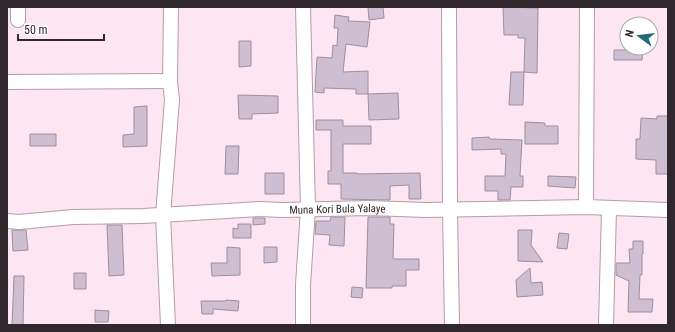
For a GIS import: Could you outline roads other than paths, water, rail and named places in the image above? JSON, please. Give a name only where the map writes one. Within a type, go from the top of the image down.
[{"type":"street","points":[[168,325],[163,215],[172,100],[170,81],[171,7]]},
{"type":"street","points":[[303,7],[308,209],[303,285],[303,325]]},
{"type":"street","points":[[449,7],[452,325]]},
{"type":"street","points":[[586,207],[587,7]]},
{"type":"street","points":[[7,82],[170,81]]},
{"type":"street","name":"Muna Kori Bula Yalaye","points":[[7,221],[19,222],[73,217],[163,215],[235,210],[586,207],[668,210]]},
{"type":"street","points":[[606,325],[609,209]]}]
